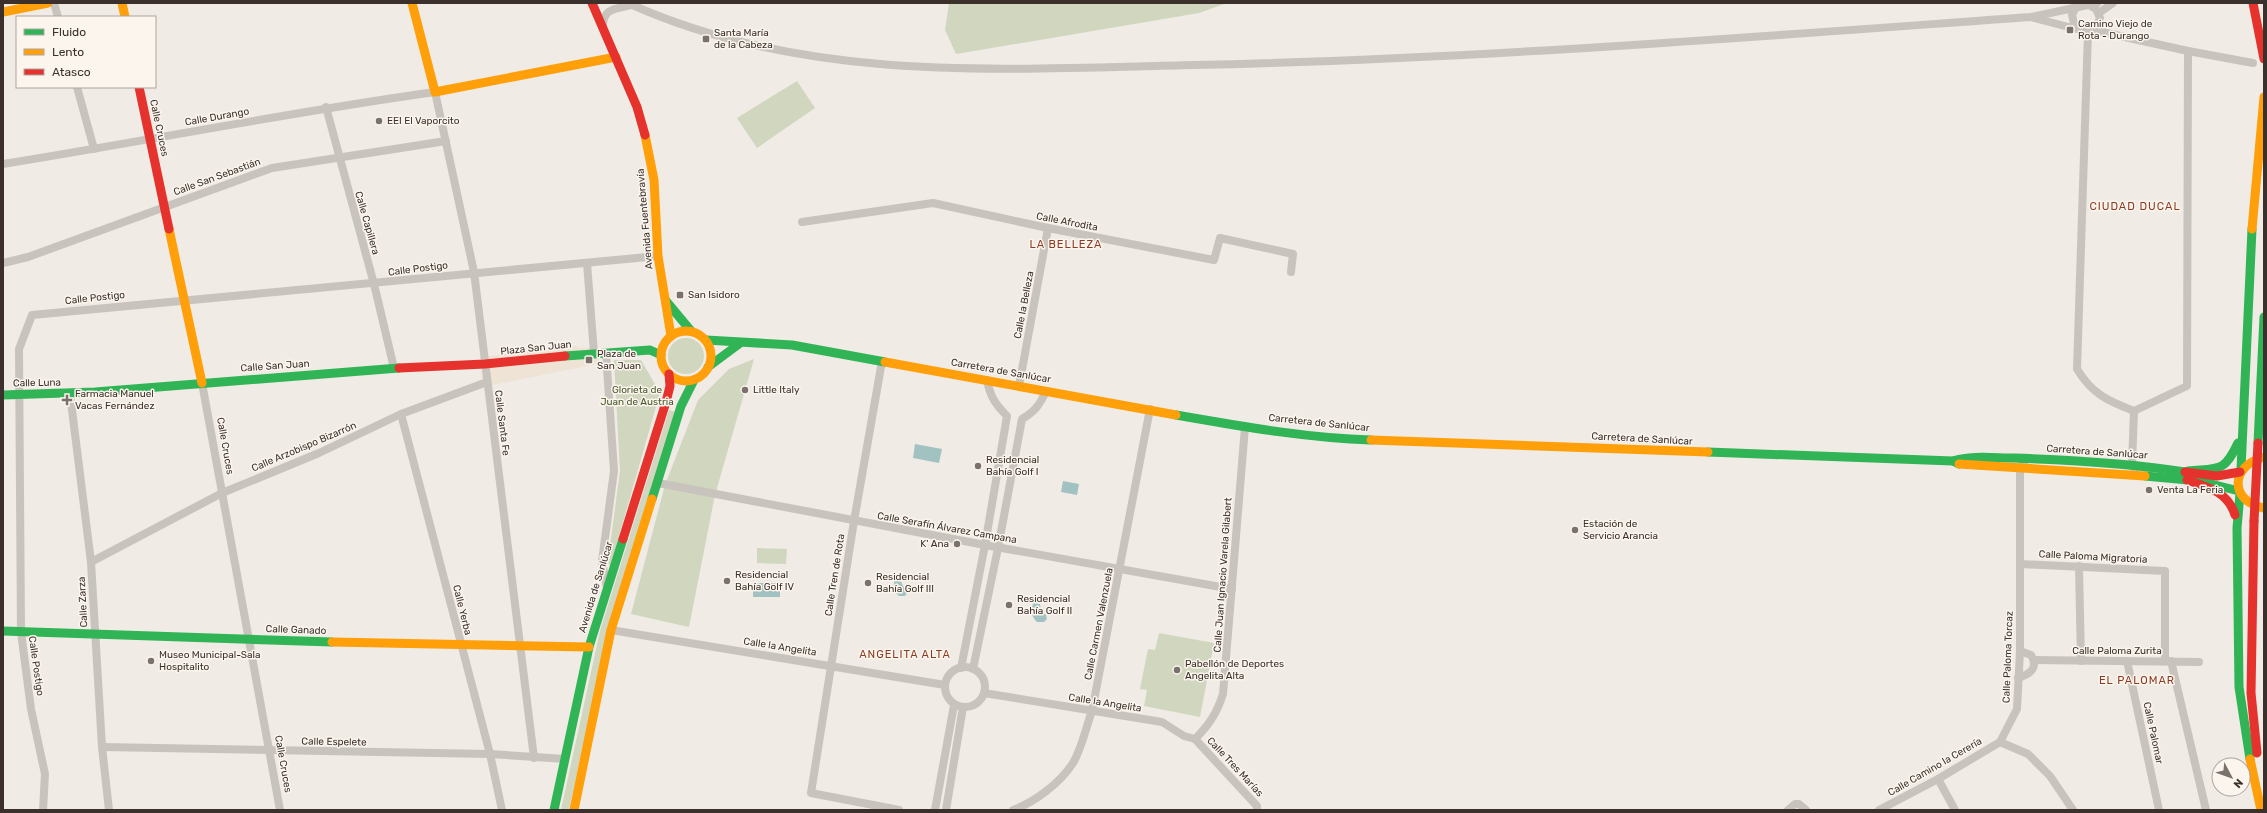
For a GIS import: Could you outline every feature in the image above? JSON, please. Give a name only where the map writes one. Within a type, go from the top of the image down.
[{"type":"main road","points":[[3,12],[44,3]]},
{"type":"main road","points":[[122,3],[125,16]]},
{"type":"main road","points":[[412,3],[435,92],[616,57]]},
{"type":"main road","name":"Avenida Fuentebravía","points":[[592,3],[637,107],[648,148],[654,180],[658,256],[671,336]]},
{"type":"main road","points":[[2253,3],[2264,59]]},
{"type":"main road","name":"Calle Cruces","points":[[139,88],[166,207],[202,383]]},
{"type":"main road","points":[[2261,810],[2253,780],[2239,687],[2237,528],[2240,492],[2238,484],[2241,470],[2241,435],[2253,212],[2264,97]]},
{"type":"main road","name":"Avenida Fuentebravía","points":[[666,301],[692,332]]},
{"type":"main road","points":[[2264,317],[2254,521],[2251,693],[2256,750],[2264,796]]},
{"type":"main road","points":[[708,367],[711,354],[706,340],[692,332],[680,332],[671,336],[665,344],[661,355],[664,367],[669,374],[682,380],[694,380],[701,376],[708,367],[739,344]]},
{"type":"main road","name":"Carretera de Sanlúcar","points":[[706,340],[739,344],[792,345],[1245,427],[1346,439],[1953,461],[1965,457],[2132,465],[2188,475],[2219,484],[2240,492],[2251,505],[2264,508]]},
{"type":"main road","name":"Plaza San Juan","points":[[483,364],[594,353],[650,350],[661,355]]},
{"type":"main road","name":"Calle San Juan","points":[[70,394],[394,368],[483,364]]},
{"type":"main road","name":"Avenida de Sanlúcar","points":[[554,810],[590,647],[669,392],[669,374]]},
{"type":"main road","points":[[574,810],[611,630],[681,406],[694,380]]},
{"type":"main road","name":"Calle Luna","points":[[3,395],[70,394]]},
{"type":"main road","points":[[2188,475],[2219,468],[2229,462],[2241,435]]},
{"type":"main road","points":[[2241,470],[2254,458],[2264,457]]},
{"type":"main road","name":"Carretera de Sanlúcar","points":[[1953,461],[1962,465],[2020,466],[2158,477],[2188,475],[2217,476],[2241,470]]},
{"type":"main road","points":[[2188,475],[2228,499],[2233,507],[2237,528]]},
{"type":"main road","name":"Calle Ganado","points":[[3,631],[94,636],[590,647]]},
{"type":"street","points":[[54,3],[58,16]]},
{"type":"street","points":[[2099,13],[2113,3]]},
{"type":"street","points":[[603,29],[605,15],[613,6],[630,4],[700,31],[741,43],[805,56],[906,66],[1004,70],[1278,63],[1618,46],[2031,17],[2093,4],[2099,13],[2099,23],[2090,31],[2077,370],[2086,385],[2098,395],[2134,411],[2187,386],[2188,51]]},
{"type":"street","points":[[2075,27],[2072,15],[2076,7]]},
{"type":"street","points":[[2031,17],[2075,27],[2083,32],[2090,31],[2116,35],[2252,63]]},
{"type":"street","points":[[2099,23],[2116,35]]},
{"type":"street","points":[[77,88],[94,149]]},
{"type":"street","name":"Calle Durango","points":[[3,164],[326,107],[435,92]]},
{"type":"street","name":"Calle Santa Fe","points":[[435,92],[474,272],[483,364],[487,382],[534,758]]},
{"type":"street","name":"Calle Capillera","points":[[326,107],[338,158],[374,284],[394,368]]},
{"type":"street","name":"Calle San Sebastián","points":[[3,263],[28,257],[272,168],[446,141]]},
{"type":"street","name":"Calle Afrodita","points":[[802,222],[933,203],[1048,228],[1214,260],[1220,238],[1293,254],[1291,272]]},
{"type":"street","name":"Calle la Belleza","points":[[1019,386],[1048,228]]},
{"type":"street","name":"Calle Postigo","points":[[43,810],[45,774],[31,708],[21,632],[18,394],[19,349],[32,315],[184,300],[374,284],[474,272],[658,256]]},
{"type":"street","points":[[587,263],[594,353]]},
{"type":"street","points":[[606,353],[614,471],[602,561],[607,589]]},
{"type":"street","name":"Calle Tren de Rota","points":[[882,361],[854,521],[810,793],[899,810]]},
{"type":"street","points":[[987,380],[990,395],[995,404],[1007,416],[1022,419],[1033,412],[1040,404],[1046,391]]},
{"type":"street","name":"Calle Arzobispo Bizarrón","points":[[91,562],[222,492],[319,453],[401,414],[487,382]]},
{"type":"street","name":"Calle Cruces","points":[[202,383],[280,810]]},
{"type":"street","name":"Calle Zarza","points":[[70,394],[91,562],[94,636],[102,747],[109,810]]},
{"type":"street","name":"Calle Carmen Valenzuela","points":[[1012,810],[1023,807],[1052,787],[1073,763],[1092,711],[1150,409]]},
{"type":"street","points":[[2134,411],[2132,465],[2135,470],[2153,472],[2158,477]]},
{"type":"street","name":"Calle Yerba","points":[[401,414],[490,754],[502,810]]},
{"type":"street","points":[[961,668],[985,545],[1007,416]]},
{"type":"street","points":[[973,669],[998,548],[1022,419]]},
{"type":"street","name":"Calle Juan Ignacio Varela Gilabert","points":[[1196,739],[1210,724],[1218,711],[1223,694],[1245,427]]},
{"type":"street","points":[[2020,466],[2030,463],[2068,466],[2087,462]]},
{"type":"street","name":"Calle Paloma Torcaz","points":[[2000,742],[2017,709],[2020,651],[2020,466]]},
{"type":"street","name":"Calle Serafín Álvarez Campana","points":[[658,483],[998,548],[1232,589]]},
{"type":"street","name":"Calle Paloma Migratoria","points":[[2020,564],[2165,571],[2168,662]]},
{"type":"street","points":[[2079,566],[2081,661]]},
{"type":"street","name":"Calle la Angelita","points":[[611,630],[831,665],[945,685]]},
{"type":"street","points":[[2018,678],[2028,675],[2034,669],[2034,660],[2032,655],[2020,651]]},
{"type":"street","name":"Calle Paloma Zurita","points":[[2034,660],[2199,662]]},
{"type":"street","name":"Calle Palomar","points":[[2127,661],[2159,810]]},
{"type":"street","points":[[2168,662],[2206,810]]},
{"type":"street","points":[[961,668],[973,669],[980,674],[984,684],[984,693],[975,705],[963,707],[954,705],[948,698],[945,685],[953,672],[961,668]]},
{"type":"street","name":"Calle la Angelita","points":[[984,693],[1162,722],[1184,736],[1196,739]]},
{"type":"street","points":[[935,810],[954,705]]},
{"type":"street","points":[[946,810],[963,707]]},
{"type":"street","name":"Calle Tres Marías","points":[[1196,739],[1257,806],[1258,810]]},
{"type":"street","points":[[2000,742],[2028,754],[2050,776],[2074,810]]},
{"type":"street","name":"Calle Camino la Cerería","points":[[1879,810],[1938,779],[2000,742]]},
{"type":"street","name":"Calle Espelete","points":[[102,747],[186,747],[270,751],[490,754],[565,759]]},
{"type":"street","points":[[1938,779],[1956,810]]},
{"type":"street","points":[[1788,810],[1795,804],[1799,804],[1806,810]]},
{"type":"green space","points":[[949,3],[1227,3],[1199,13],[956,54],[945,30]]},
{"type":"green space","points":[[797,81],[815,108],[757,148],[737,118]]},
{"type":"green space","points":[[686,338],[696,341],[701,346],[704,356],[701,366],[696,371],[686,374],[676,371],[671,366],[668,356],[671,346],[676,341]]},
{"type":"green space","points":[[754,359],[715,495],[689,627],[631,614],[665,485],[698,400],[729,369]]},
{"type":"green space","name":"Glorieta de Juan de Austria","points":[[614,360],[641,360],[660,393],[610,567],[608,561],[620,471]]},
{"type":"green space","points":[[669,410],[676,412],[611,616],[569,810],[561,810],[600,631]]},
{"type":"green space","points":[[757,548],[787,549],[786,564],[757,563]]},
{"type":"green space","name":"Pabellón de Deportes Angelita Alta","points":[[1159,633],[1214,643],[1200,717],[1144,706],[1147,690],[1140,689],[1148,649],[1155,650]]},
{"type":"shaded area","points":[[578,346],[578,348],[590,347],[601,363],[483,387],[480,357],[547,349],[559,350],[559,348]]},
{"type":"water","points":[[915,444],[942,449],[939,463],[913,458]]},
{"type":"water","points":[[1063,481],[1079,484],[1077,495],[1061,492]]},
{"type":"water","points":[[899,577],[903,586],[908,591],[905,596],[899,596],[894,591],[894,580]]},
{"type":"water","points":[[753,583],[780,583],[780,597],[753,597]]},
{"type":"water","points":[[1034,603],[1040,604],[1041,611],[1046,615],[1047,619],[1044,622],[1037,622],[1033,617],[1031,610]]},
{"type":"traffic: fast","points":[[2241,469],[2252,229]]},
{"type":"traffic: fast","points":[[666,301],[691,331]]},
{"type":"traffic: fast","points":[[2258,443],[2264,317]]},
{"type":"traffic: fast","points":[[706,340],[792,345],[885,362]]},
{"type":"traffic: fast","points":[[708,367],[739,344]]},
{"type":"traffic: fast","points":[[565,356],[650,350],[661,355]]},
{"type":"traffic: fast","points":[[3,395],[95,392],[399,368]]},
{"type":"traffic: fast","points":[[652,499],[681,406],[694,380]]},
{"type":"traffic: fast","points":[[1176,415],[1297,434],[1371,440]]},
{"type":"traffic: fast","points":[[2188,471],[2207,470],[2219,467],[2229,460],[2238,443]]},
{"type":"traffic: fast","points":[[1708,452],[1953,461],[1959,464]]},
{"type":"traffic: fast","points":[[1953,461],[1983,457],[2100,462],[2185,472]]},
{"type":"traffic: fast","points":[[2145,476],[2199,481],[2239,491]]},
{"type":"traffic: fast","points":[[2240,494],[2237,528],[2239,687],[2250,757]]},
{"type":"traffic: fast","points":[[554,810],[589,647],[623,539]]},
{"type":"traffic: fast","points":[[3,631],[332,642]]},
{"type":"traffic: slow","points":[[3,12],[48,3]]},
{"type":"traffic: slow","points":[[122,3],[125,16]]},
{"type":"traffic: slow","points":[[412,3],[435,92],[616,57]]},
{"type":"traffic: slow","points":[[2252,229],[2264,97]]},
{"type":"traffic: slow","points":[[645,135],[654,180],[658,256],[671,336]]},
{"type":"traffic: slow","points":[[169,229],[202,383]]},
{"type":"traffic: slow","points":[[686,331],[695,333],[704,338],[709,347],[711,356],[709,365],[704,374],[695,379],[686,381],[677,379],[668,374],[663,365],[661,356],[663,347],[668,338],[677,333],[686,331]]},
{"type":"traffic: slow","points":[[885,362],[1176,415]]},
{"type":"traffic: slow","points":[[1371,440],[1708,452]]},
{"type":"traffic: slow","points":[[2264,457],[2253,461],[2245,468],[2240,475],[2238,483],[2244,498],[2253,504],[2264,508]]},
{"type":"traffic: slow","points":[[1959,464],[2145,476]]},
{"type":"traffic: slow","points":[[574,810],[611,630],[652,499]]},
{"type":"traffic: slow","points":[[332,642],[589,647]]},
{"type":"traffic: slow","points":[[2251,764],[2261,810]]},
{"type":"traffic: jam","points":[[592,3],[637,107],[645,135]]},
{"type":"traffic: jam","points":[[2253,3],[2264,59]]},
{"type":"traffic: jam","points":[[139,88],[169,229]]},
{"type":"traffic: jam","points":[[399,368],[485,364],[565,356]]},
{"type":"traffic: jam","points":[[623,539],[666,402],[670,386],[669,374]]},
{"type":"traffic: jam","points":[[2254,521],[2258,443]]},
{"type":"traffic: jam","points":[[2185,472],[2217,476],[2240,472]]},
{"type":"traffic: jam","points":[[2187,480],[2210,488],[2222,496],[2228,501],[2235,515]]},
{"type":"traffic: jam","points":[[2254,521],[2251,693],[2257,753]]},
{"type":"place","name":"Camino Viejo de Rota - Durango","points":[[2070,30]]},
{"type":"place","name":"Santa María de la Cabeza","points":[[706,39]]},
{"type":"place","name":"EEI El Vaporcito","points":[[379,121]]},
{"type":"place","name":"San Isidoro","points":[[680,295]]},
{"type":"place","name":"Plaza de San Juan","points":[[589,360]]},
{"type":"place","name":"Little Italy","points":[[745,390]]},
{"type":"place","name":"Farmacia Manuel Vacas Fernández","points":[[67,400]]},
{"type":"place","name":"Residencial Bahía Golf I","points":[[978,466]]},
{"type":"place","name":"Venta La Feria","points":[[2149,490]]},
{"type":"place","name":"Estación de Servicio Arancia","points":[[1575,530]]},
{"type":"place","name":"K' Ana","points":[[957,544]]},
{"type":"place","name":"Residencial Bahía Golf IV","points":[[727,581]]},
{"type":"place","name":"Residencial Bahía Golf III","points":[[868,583]]},
{"type":"place","name":"Residencial Bahía Golf II","points":[[1009,605]]},
{"type":"place","name":"Museo Municipal-Sala Hospitalito","points":[[151,661]]},
{"type":"place","name":"Pabellón de Deportes Angelita Alta","points":[[1177,670]]},
{"type":"district","name":"CIUDAD DUCAL","points":[[2135,206]]},
{"type":"district","name":"LA BELLEZA","points":[[1066,244]]},
{"type":"district","name":"ANGELITA ALTA","points":[[905,654]]},
{"type":"district","name":"EL PALOMAR","points":[[2137,680]]}]
